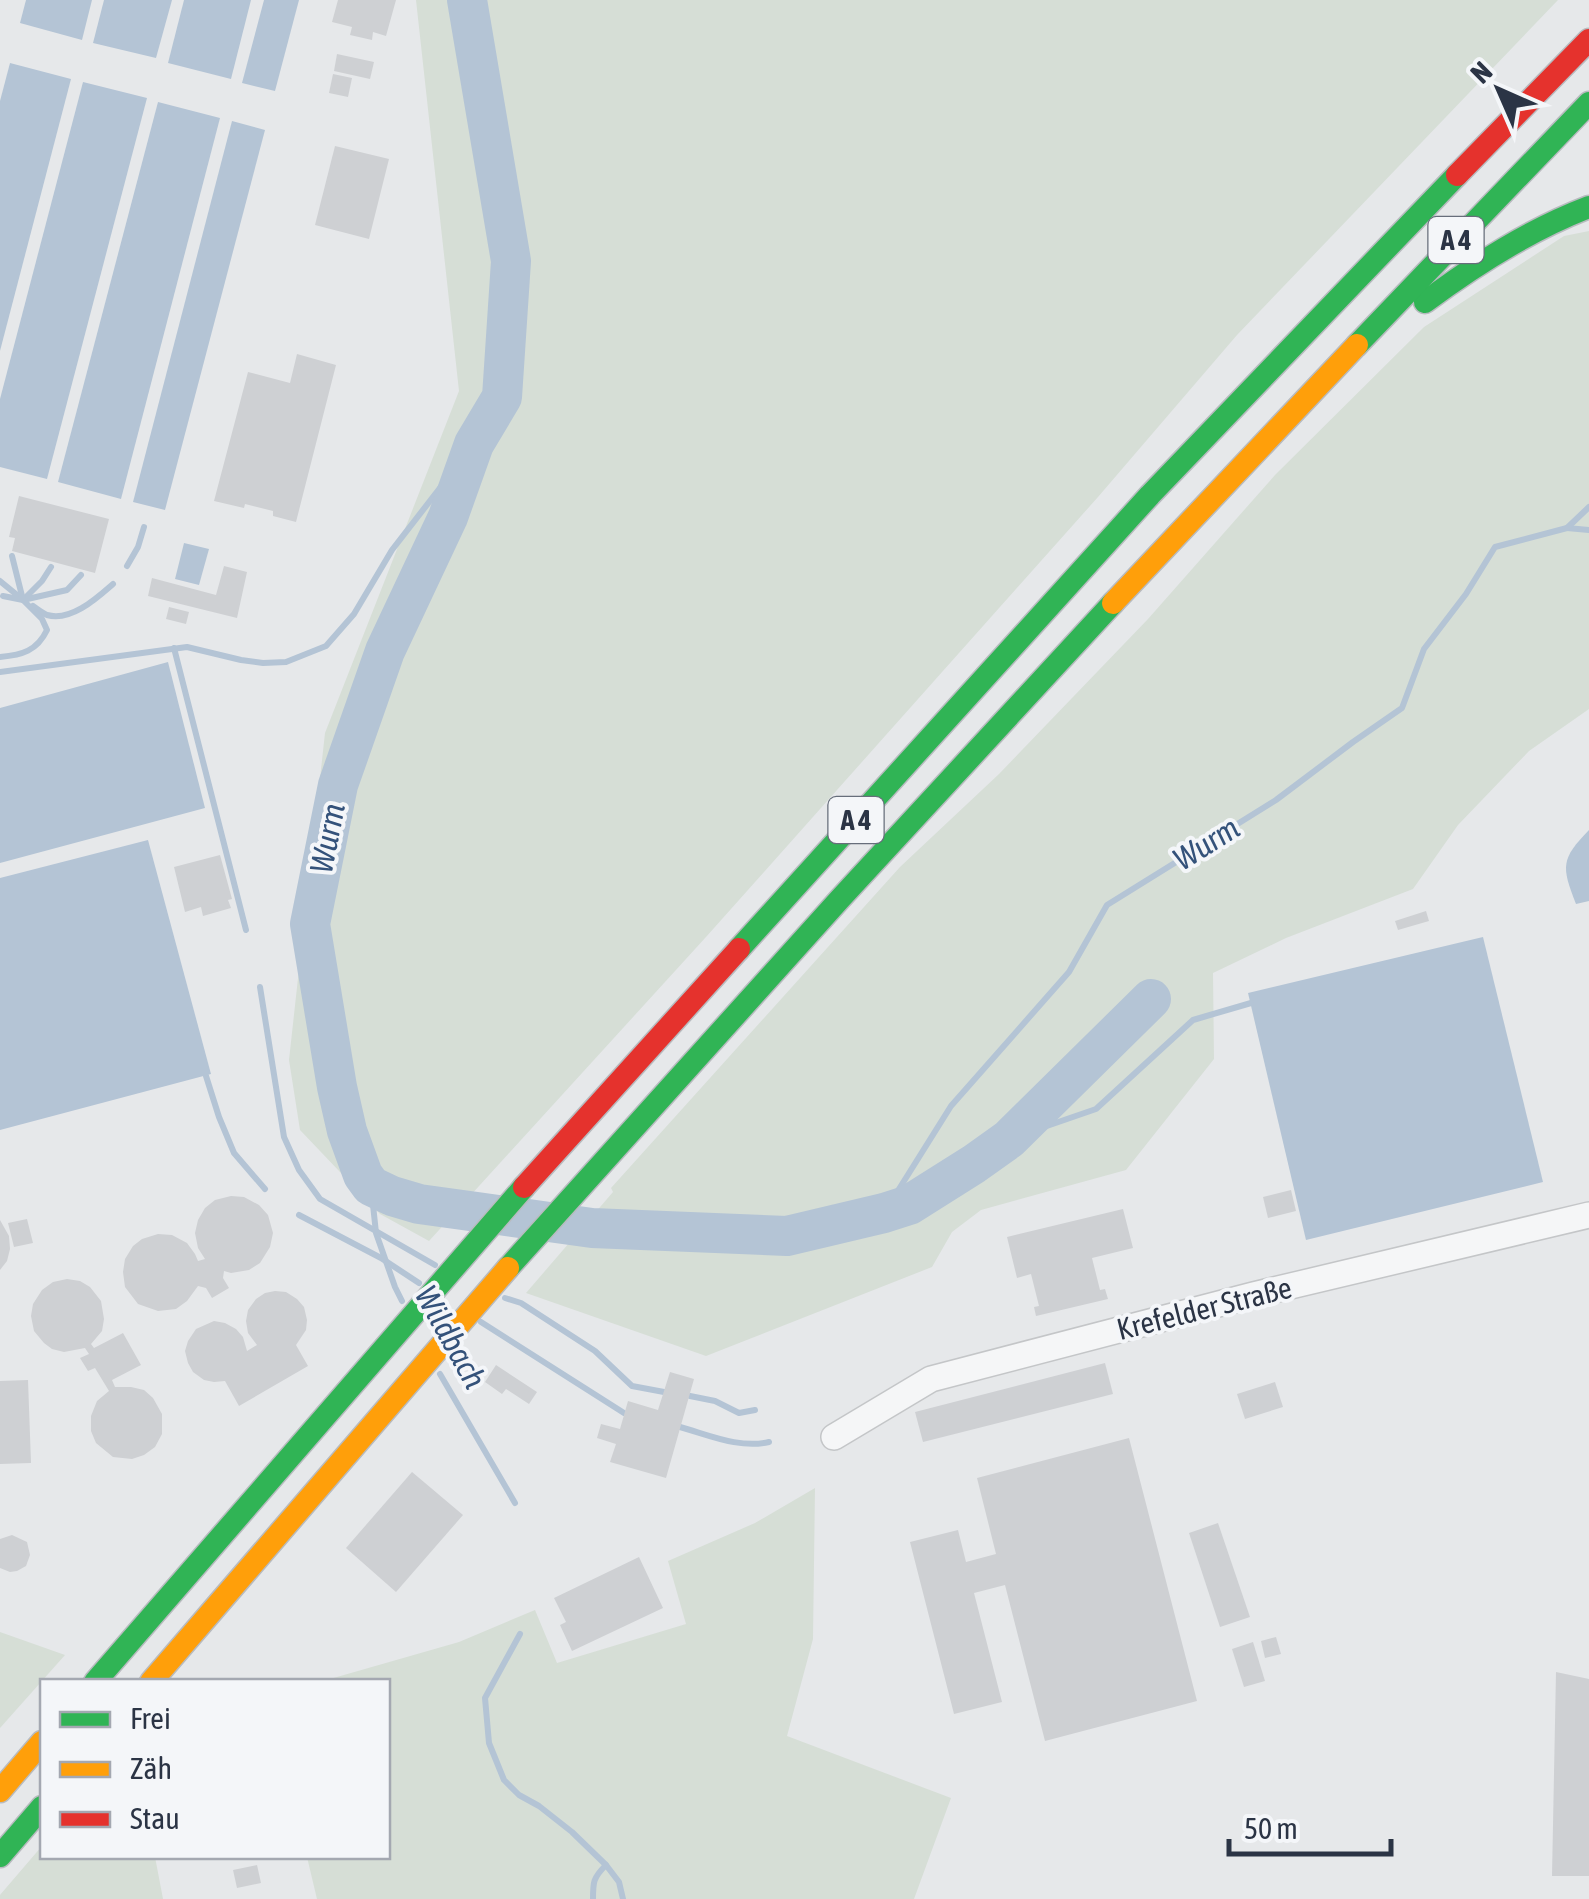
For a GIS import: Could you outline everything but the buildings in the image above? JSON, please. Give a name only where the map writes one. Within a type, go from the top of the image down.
[{"type":"highway","name":"A 4","points":[[97,1679],[561,1145],[1150,495],[1376,256],[1588,41]]},
{"type":"highway","name":"A 4","points":[[154,1679],[592,1172],[900,833],[1323,378],[1589,102]]},
{"type":"highway","points":[[1323,378],[1490,256],[1589,206]]},
{"type":"highway","points":[[0,1791],[40,1744]]},
{"type":"highway","points":[[0,1856],[40,1808]]},
{"type":"street","name":"Krefelder Straße","points":[[834,1437],[931,1378],[1589,1214]]},
{"type":"shaded area","points":[[416,0],[1558,0],[1237,335],[706,937],[429,1241],[380,1214],[300,1130],[289,1060],[325,733],[459,391]]},
{"type":"shaded area","points":[[1589,231],[1589,709],[1529,751],[1458,825],[1413,889],[1286,938],[1213,973],[1214,1059],[1126,1170],[981,1210],[952,1232],[932,1267],[706,1356],[526,1293],[613,1192],[611,1188],[900,867],[999,774],[1148,619],[1275,475],[1424,327],[1564,236]]},
{"type":"shaded area","points":[[815,1488],[813,1639],[787,1736],[951,1798],[914,1899],[317,1899],[307,1859],[390,1859],[390,1679],[330,1679],[459,1642],[535,1610],[557,1663],[686,1624],[668,1561],[755,1523]]},
{"type":"shaded area","points":[[0,1632],[65,1655],[40,1679],[0,1728]]},
{"type":"shaded area","points":[[40,1848],[40,1859],[155,1859],[163,1899],[0,1899]]},
{"type":"water","points":[[26,0],[92,0],[82,40],[20,23]]},
{"type":"water","points":[[104,0],[172,0],[156,58],[93,43]]},
{"type":"water","points":[[184,0],[251,0],[231,79],[168,63]]},
{"type":"water","points":[[264,0],[299,0],[275,91],[242,83]]},
{"type":"water","points":[[10,63],[71,79],[0,351],[0,101]]},
{"type":"water","points":[[83,82],[147,98],[47,479],[0,467],[0,399]]},
{"type":"water","points":[[158,102],[220,118],[121,499],[58,482]]},
{"type":"water","points":[[232,121],[265,130],[165,510],[133,502]]},
{"type":"water","points":[[184,543],[209,549],[199,585],[175,579]]},
{"type":"water","points":[[168,662],[205,808],[0,863],[0,708]]},
{"type":"water","points":[[1589,830],[1589,901],[1576,904],[1566,864],[1573,848]]},
{"type":"water","points":[[148,840],[211,1074],[0,1130],[0,878]]},
{"type":"water","points":[[1483,937],[1543,1182],[1306,1240],[1248,993]]},
{"type":"waterway","name":"Wurm","points":[[467,0],[511,261],[502,397],[474,444],[448,517],[385,651],[338,785],[310,924],[337,1087],[363,1175],[371,1186],[419,1204],[592,1228],[787,1236],[909,1205],[974,1164],[1009,1139],[1151,999]]},
{"type":"waterway","points":[[0,672],[187,647],[241,660],[286,662],[326,646],[354,614],[392,550],[474,444]]},
{"type":"waterway","name":"Wurm","points":[[884,1213],[951,1106],[1069,972],[1107,905],[1276,800],[1402,708],[1424,649],[1466,594],[1495,547],[1567,528],[1589,507]]},
{"type":"waterway","points":[[127,566],[144,527]]},
{"type":"waterway","name":"Wurm","points":[[1567,528],[1589,530]]},
{"type":"waterway","points":[[0,657],[28,651],[47,630],[23,600],[12,556]]},
{"type":"waterway","points":[[24,599],[51,567]]},
{"type":"waterway","points":[[3,596],[23,600],[67,590],[81,575]]},
{"type":"waterway","points":[[0,581],[22,599]]},
{"type":"waterway","points":[[33,606],[47,615],[65,615],[83,607],[113,584]]},
{"type":"waterway","points":[[174,648],[246,930]]},
{"type":"waterway","points":[[260,987],[284,1137],[299,1170],[320,1199],[435,1265]]},
{"type":"waterway","points":[[1009,1139],[1096,1109],[1193,1020],[1251,1003]]},
{"type":"waterway","points":[[206,1076],[234,1153],[265,1189]]},
{"type":"waterway","name":"Wildbach","points":[[371,1186],[376,1233],[402,1301]]},
{"type":"waterway","points":[[299,1215],[381,1258],[419,1283]]},
{"type":"waterway","points":[[505,1298],[521,1303],[595,1351],[632,1386],[664,1392]]},
{"type":"waterway","points":[[481,1322],[624,1413]]},
{"type":"waterway","name":"Wildbach","points":[[440,1374],[515,1503]]},
{"type":"waterway","points":[[690,1396],[715,1401],[739,1413],[755,1410]]},
{"type":"waterway","points":[[680,1427],[736,1442],[769,1442]]},
{"type":"waterway","name":"Wildbach","points":[[520,1634],[485,1698],[489,1743],[504,1780],[572,1832],[606,1865],[619,1882],[623,1899]]},
{"type":"waterway","points":[[593,1899],[595,1880],[606,1865]]},
{"type":"traffic: fast","points":[[1357,345],[1589,103]]},
{"type":"traffic: fast","points":[[739,949],[1150,495],[1457,175]]},
{"type":"traffic: fast","points":[[1425,302],[1504,249],[1589,207]]},
{"type":"traffic: fast","points":[[508,1268],[1113,603]]},
{"type":"traffic: fast","points":[[98,1679],[524,1187]]},
{"type":"traffic: fast","points":[[0,1856],[40,1809]]},
{"type":"traffic: slow","points":[[1113,603],[1357,345]]},
{"type":"traffic: slow","points":[[154,1679],[508,1268]]},
{"type":"traffic: slow","points":[[0,1791],[40,1744]]},
{"type":"traffic: jam","points":[[1457,175],[1589,40]]},
{"type":"traffic: jam","points":[[524,1187],[739,949]]}]
